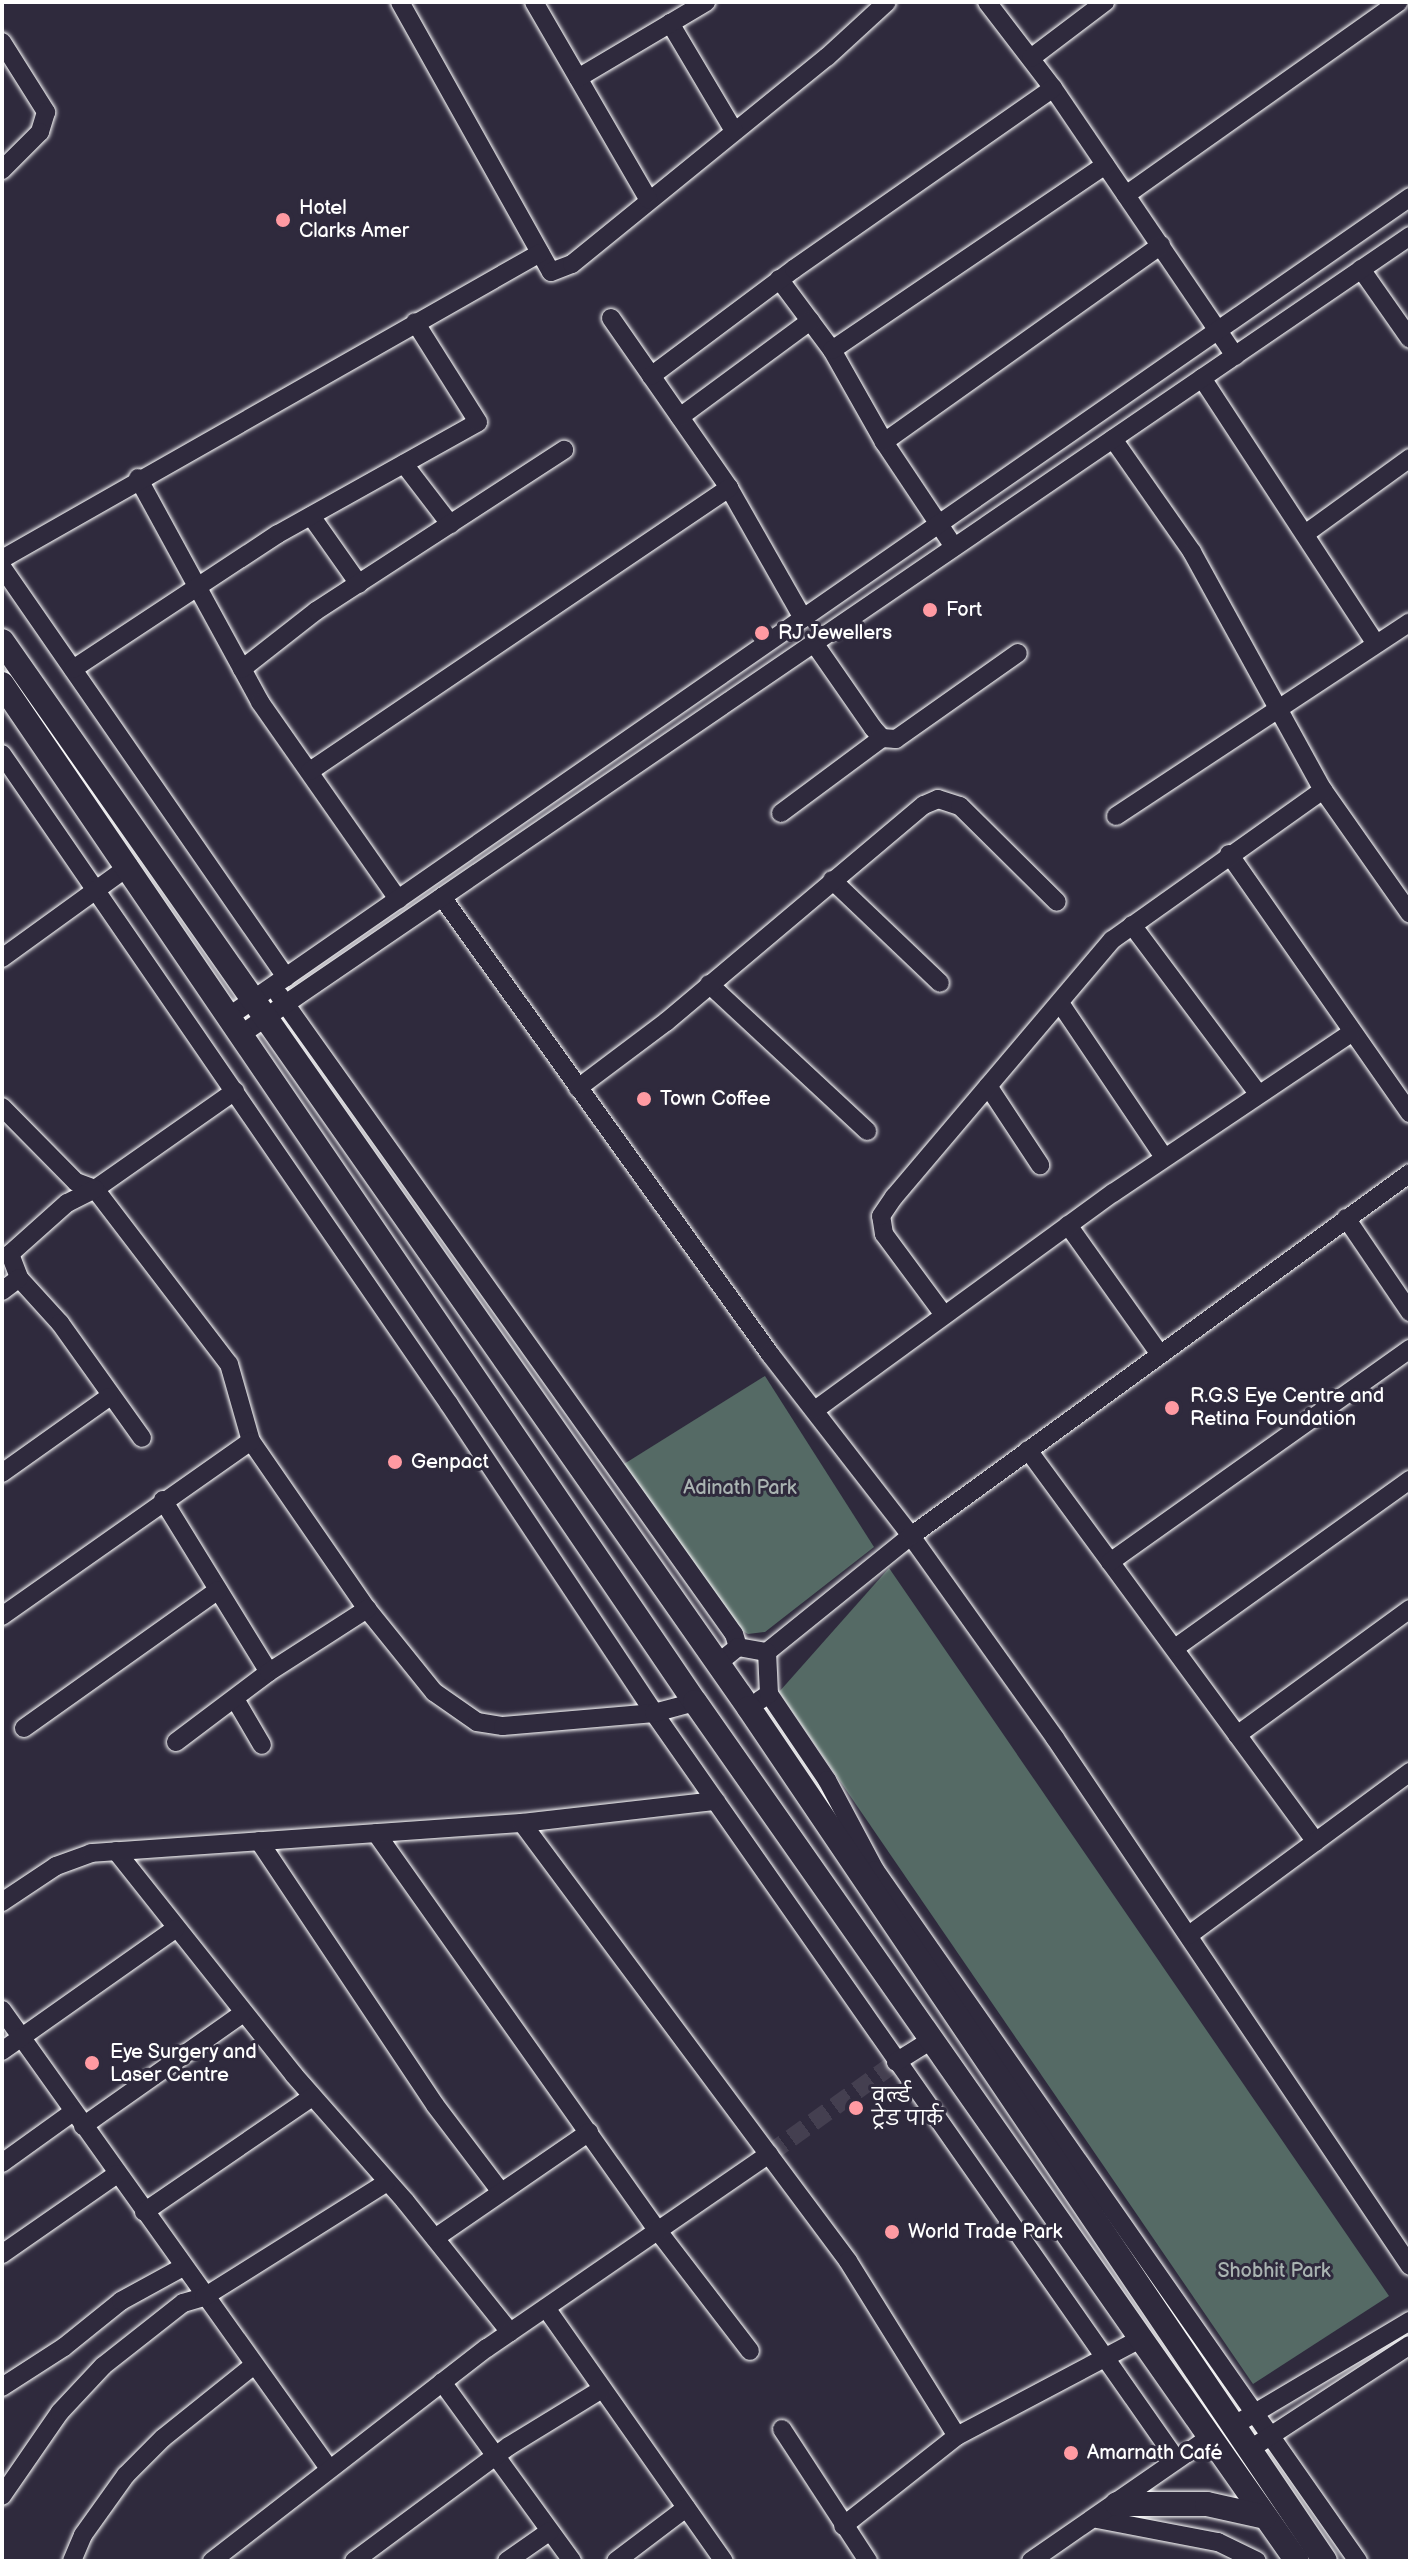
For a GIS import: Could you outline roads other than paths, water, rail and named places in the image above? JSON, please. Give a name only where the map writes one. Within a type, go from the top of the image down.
[{"type":"main road","points":[[2,641],[273,997],[717,1664],[759,1701],[833,1819],[1101,2222],[1243,2420],[1259,2445],[1267,2475],[1325,2561]]},
{"type":"main road","points":[[2,684],[237,1024],[695,1702],[933,2039],[1207,2439],[1297,2561]]},
{"type":"main road","points":[[1117,2504],[1207,2504],[1265,2517]]},
{"type":"street","points":[[534,2],[648,199]]},
{"type":"street","points":[[578,78],[706,2]]},
{"type":"street","points":[[407,5],[551,272],[572,264],[887,2]]},
{"type":"street","points":[[987,2],[1053,88],[1235,356]]},
{"type":"street","points":[[1031,58],[1105,2]]},
{"type":"street","points":[[1126,195],[1401,2],[1410,12]]},
{"type":"street","points":[[670,23],[734,131]]},
{"type":"street","points":[[2,42],[46,112],[40,132],[2,170]]},
{"type":"street","points":[[651,376],[779,279],[1053,88]]},
{"type":"street","points":[[832,350],[1105,165]]},
{"type":"street","points":[[237,1024],[398,899],[1410,197]]},
{"type":"street","points":[[273,997],[442,897],[1410,236]]},
{"type":"street","points":[[884,442],[1161,245]]},
{"type":"street","points":[[2,559],[138,478],[540,253]]},
{"type":"street","points":[[1361,269],[1410,339]]},
{"type":"street","points":[[779,279],[832,350],[884,442],[954,547]]},
{"type":"street","points":[[611,318],[729,488],[803,618]]},
{"type":"street","points":[[680,417],[810,321]]},
{"type":"street","points":[[73,669],[193,587],[478,422],[415,322]]},
{"type":"street","points":[[1202,378],[1375,642]]},
{"type":"street","points":[[1113,439],[1192,552],[1323,790],[1407,903]]},
{"type":"street","points":[[242,669],[359,584],[564,450]]},
{"type":"street","points":[[1305,534],[1410,458]]},
{"type":"street","points":[[404,464],[450,524]]},
{"type":"street","points":[[138,478],[193,587],[260,702],[398,899]]},
{"type":"street","points":[[310,771],[729,488]]},
{"type":"street","points":[[311,516],[359,584]]},
{"type":"street","points":[[2,567],[73,669],[273,997],[734,1634],[738,1647]]},
{"type":"street","points":[[1116,816],[1375,642],[1407,632]]},
{"type":"street","points":[[814,643],[882,738]]},
{"type":"street","points":[[781,813],[882,738],[896,739],[922,724],[1018,653]]},
{"type":"street","points":[[2,754],[235,1091],[654,1713],[1103,2362],[1176,2459]]},
{"type":"street","points":[[944,1315],[884,1234],[881,1216],[988,1086],[1132,925],[1323,790]]},
{"type":"street","points":[[578,1088],[709,984],[924,805],[938,799],[960,806],[1057,902]]},
{"type":"street","points":[[1229,854],[1350,1034],[1368,1046],[1410,1113]]},
{"type":"street","points":[[2,958],[129,866]]},
{"type":"street","points":[[832,880],[940,983]]},
{"type":"street","points":[[442,897],[578,1088],[911,1536],[1189,1935],[1410,2266]]},
{"type":"street","points":[[1132,925],[1257,1092]]},
{"type":"street","points":[[709,984],[867,1131]]},
{"type":"street","points":[[1060,1003],[1164,1157]]},
{"type":"street","points":[[815,1410],[1164,1157],[1257,1092],[1350,1034]]},
{"type":"street","points":[[988,1086],[1040,1165]]},
{"type":"street","points":[[142,1438],[109,1397],[60,1323],[19,1278],[10,1254],[27,1235],[235,1091]]},
{"type":"street","points":[[2,1107],[76,1182],[95,1189],[229,1364],[251,1441],[367,1609],[434,1692],[477,1722],[503,1726],[654,1713],[695,1702]]},
{"type":"street","points":[[833,1819],[827,1780],[784,1719],[759,1701],[767,1652],[911,1536],[1410,1173]]},
{"type":"street","points":[[1346,1218],[1410,1312]]},
{"type":"street","points":[[1068,1225],[1159,1353]]},
{"type":"street","points":[[2,1291],[19,1278]]},
{"type":"street","points":[[1110,1562],[1410,1349]]},
{"type":"street","points":[[2,1473],[109,1397]]},
{"type":"street","points":[[2,1616],[251,1441]]},
{"type":"street","points":[[1028,1450],[1316,1842]]},
{"type":"street","points":[[1175,1648],[1410,1480]]},
{"type":"street","points":[[163,1500],[269,1672]]},
{"type":"street","points":[[24,1728],[218,1590]]},
{"type":"street","points":[[176,1742],[269,1672],[367,1609]]},
{"type":"street","points":[[1237,1735],[1410,1609]]},
{"type":"street","points":[[717,1664],[738,1647],[767,1652]]},
{"type":"street","points":[[235,1699],[262,1745]]},
{"type":"street","points":[[1189,1935],[1410,1772]]},
{"type":"street","points":[[2,1902],[56,1866],[91,1853],[522,1823],[716,1801]]},
{"type":"street","points":[[522,1823],[848,2261],[957,2436]]},
{"type":"street","points":[[376,1833],[658,2231],[750,2351]]},
{"type":"street","points":[[259,1841],[435,2105],[501,2192]]},
{"type":"street","points":[[116,1851],[243,2013],[435,2238],[510,2332]]},
{"type":"street","points":[[2,2051],[175,1929]]},
{"type":"street","points":[[2,2010],[328,2467]]},
{"type":"street","points":[[2,2163],[78,2119],[243,2013]]},
{"type":"street","points":[[896,2062],[933,2039]]},
{"type":"street","points":[[144,2212],[312,2097]]},
{"type":"street","points":[[435,2238],[589,2132]]},
{"type":"street","points":[[212,2561],[328,2467],[510,2332],[769,2154]]},
{"type":"street","points":[[2,2254],[117,2174]]},
{"type":"street","points":[[2,2496],[60,2412],[103,2366],[183,2303],[204,2297],[386,2183]]},
{"type":"street","points":[[2,2387],[64,2347],[121,2301],[183,2267]]},
{"type":"street","points":[[546,2308],[724,2561]]},
{"type":"street","points":[[1243,2420],[1410,2321]]},
{"type":"street","points":[[843,2526],[957,2436],[1103,2362],[1138,2340]]},
{"type":"street","points":[[1358,2561],[1259,2445],[1410,2345]]},
{"type":"street","points":[[72,2561],[83,2535],[126,2475],[254,2365]]},
{"type":"street","points":[[442,2382],[572,2561]]},
{"type":"street","points":[[354,2561],[495,2456],[602,2389]]},
{"type":"street","points":[[782,2429],[868,2561]]},
{"type":"street","points":[[1031,2561],[1097,2519],[1207,2439]]},
{"type":"street","points":[[616,2561],[686,2508]]},
{"type":"street","points":[[1097,2519],[1218,2542],[1257,2561]]},
{"type":"street","points":[[507,2561],[550,2531]]},
{"type":"tunnel","points":[[769,2154],[896,2062]]},
{"type":"place","name":"Hotel Clarks Amer","points":[[283,220]]},
{"type":"place","name":"Fort","points":[[930,610]]},
{"type":"place","name":"RJ Jewellers","points":[[762,633]]},
{"type":"place","name":"Town Coffee","points":[[644,1099]]},
{"type":"place","name":"R.G.S Eye Centre and Retina Foundation","points":[[1172,1408]]},
{"type":"place","name":"Genpact","points":[[395,1462]]},
{"type":"place","name":"Eye Surgery and Laser Centre","points":[[92,2063]]},
{"type":"place","name":"वर्ल्ड ट्रेड पार्क","points":[[856,2108]]},
{"type":"place","name":"World Trade Park","points":[[892,2232]]},
{"type":"place","name":"Amarnath Café","points":[[1071,2453]]},
{"type":"park label","name":"Adinath Park","points":[[740,1488]]},
{"type":"park label","name":"Shobhit Park","points":[[1274,2271]]}]
